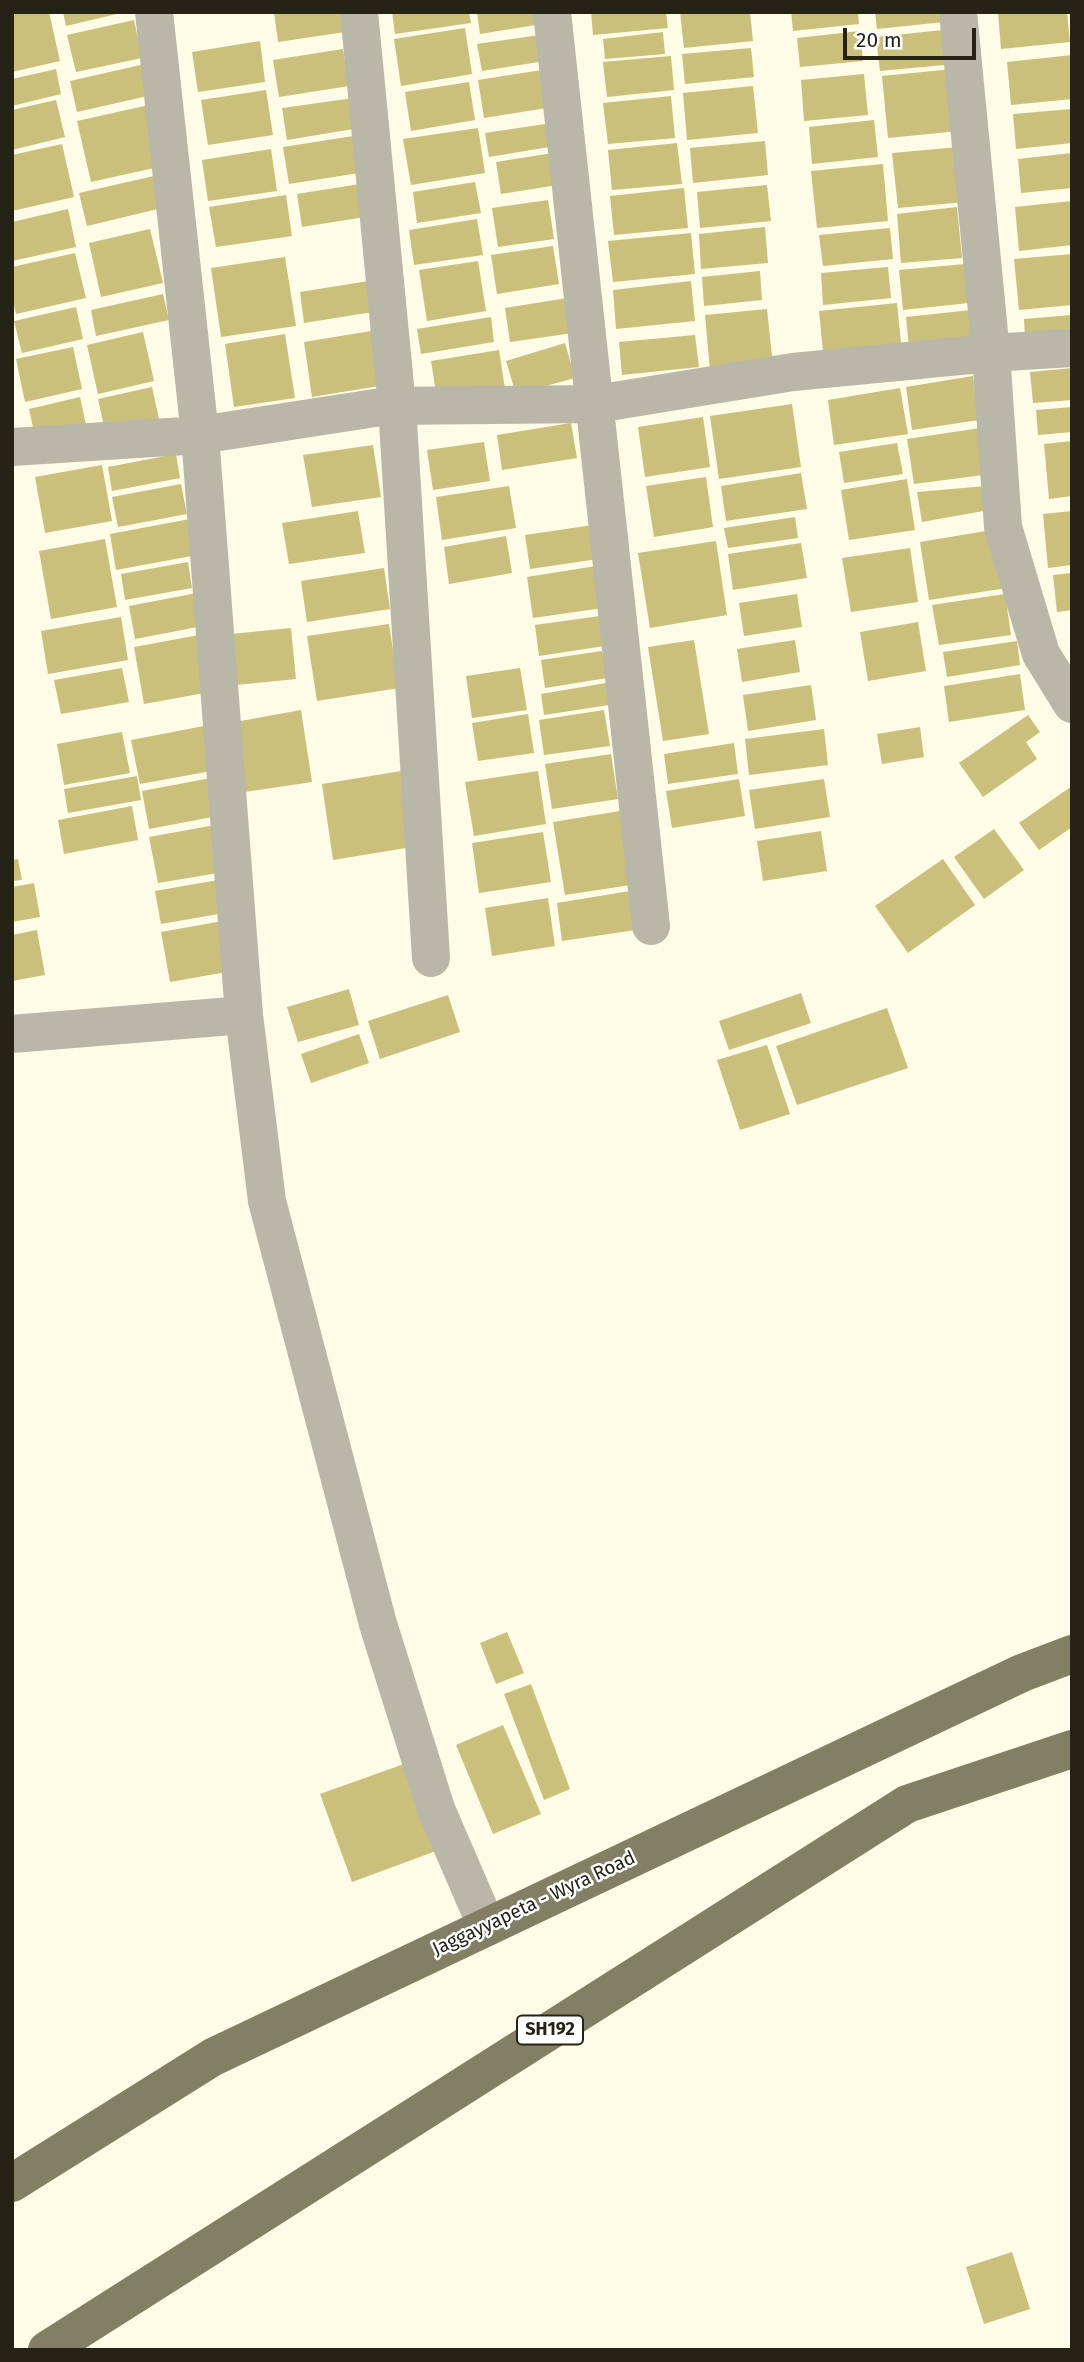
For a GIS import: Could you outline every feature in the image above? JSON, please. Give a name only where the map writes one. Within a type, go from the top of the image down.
[{"type":"main road","name":"Jaggayyapeta - Wyra Road","points":[[12,2183],[213,2057],[1022,1672],[1072,1654]]},
{"type":"main road","name":"SH192","points":[[47,2350],[907,1804],[1072,1749]]},
{"type":"street","points":[[154,12],[200,435],[244,1015],[267,1201],[378,1624],[436,1809],[487,1927]]},
{"type":"street","points":[[359,12],[397,406],[431,958]]},
{"type":"street","points":[[552,12],[650,926]]},
{"type":"street","points":[[958,12],[991,353],[1003,527],[1041,654],[1072,704]]},
{"type":"street","points":[[12,447],[200,435],[397,406],[596,404],[793,372],[1072,348]]},
{"type":"street","points":[[12,1034],[244,1015]]},
{"type":"building","points":[[12,12],[49,12],[60,61],[12,72]]},
{"type":"building","points":[[63,12],[120,12],[121,13],[66,26]]},
{"type":"building","points":[[274,12],[342,12],[345,32],[278,42]]},
{"type":"building","points":[[392,12],[469,12],[471,23],[395,34]]},
{"type":"building","points":[[477,12],[546,12],[548,23],[480,34]]},
{"type":"building","points":[[591,12],[666,12],[668,28],[593,35]]},
{"type":"building","points":[[680,12],[750,12],[753,41],[684,48]]},
{"type":"building","points":[[791,12],[858,12],[859,24],[793,31]]},
{"type":"building","points":[[875,12],[943,12],[944,22],[877,29]]},
{"type":"building","points":[[998,12],[1067,12],[1070,42],[1001,49]]},
{"type":"building","points":[[134,20],[142,58],[76,72],[67,35]]},
{"type":"building","points":[[465,28],[472,74],[401,86],[394,39]]},
{"type":"building","points":[[952,29],[955,64],[880,71],[876,37]]},
{"type":"building","points":[[860,31],[863,61],[800,67],[797,38]]},
{"type":"building","points":[[663,32],[665,54],[605,59],[603,39]]},
{"type":"building","points":[[547,34],[551,60],[482,71],[477,44]]},
{"type":"building","points":[[260,41],[265,82],[198,92],[192,52]]},
{"type":"building","points":[[751,48],[754,77],[685,84],[682,54]]},
{"type":"building","points":[[343,49],[349,86],[279,97],[273,60]]},
{"type":"building","points":[[1072,55],[1072,99],[1011,105],[1007,62]]},
{"type":"building","points":[[671,56],[674,90],[607,97],[603,62]]},
{"type":"building","points":[[145,64],[152,95],[77,112],[70,81]]},
{"type":"building","points":[[56,69],[61,94],[12,106],[12,79]]},
{"type":"building","points":[[548,69],[553,107],[484,118],[478,80]]},
{"type":"building","points":[[953,69],[959,131],[888,138],[882,76]]},
{"type":"building","points":[[864,74],[868,115],[804,121],[801,80]]},
{"type":"building","points":[[469,82],[475,120],[411,131],[405,92]]},
{"type":"building","points":[[753,86],[758,133],[687,140],[683,93]]},
{"type":"building","points":[[266,90],[273,135],[208,145],[201,100]]},
{"type":"building","points":[[671,96],[675,138],[608,144],[603,103]]},
{"type":"building","points":[[354,98],[359,128],[287,140],[282,108]]},
{"type":"building","points":[[56,100],[65,137],[12,150],[12,110]]},
{"type":"building","points":[[149,105],[163,166],[91,182],[77,121]]},
{"type":"building","points":[[1072,109],[1072,143],[1016,149],[1013,114]]},
{"type":"building","points":[[874,120],[878,157],[812,164],[809,127]]},
{"type":"building","points":[[558,122],[561,145],[489,157],[485,133]]},
{"type":"building","points":[[478,128],[485,173],[411,185],[403,139]]},
{"type":"building","points":[[366,134],[372,171],[289,184],[283,147]]},
{"type":"building","points":[[765,141],[768,175],[693,183],[690,148]]},
{"type":"building","points":[[677,143],[682,184],[612,190],[608,150]]},
{"type":"building","points":[[62,144],[74,197],[12,211],[12,155]]},
{"type":"building","points":[[959,147],[965,202],[898,208],[892,153]]},
{"type":"building","points":[[271,149],[277,191],[208,201],[202,160]]},
{"type":"building","points":[[559,152],[564,184],[501,194],[496,162]]},
{"type":"building","points":[[1072,153],[1072,188],[1021,193],[1018,159]]},
{"type":"building","points":[[883,164],[888,221],[817,228],[811,171]]},
{"type":"building","points":[[154,176],[162,208],[87,226],[79,193]]},
{"type":"building","points":[[475,182],[481,213],[417,223],[413,192]]},
{"type":"building","points":[[366,183],[371,216],[302,227],[297,194]]},
{"type":"building","points":[[767,185],[771,221],[700,228],[697,192]]},
{"type":"building","points":[[684,188],[688,228],[614,235],[610,196]]},
{"type":"building","points":[[286,195],[292,236],[216,247],[209,207]]},
{"type":"building","points":[[548,200],[554,239],[498,247],[492,208]]},
{"type":"building","points":[[1072,201],[1072,245],[1019,251],[1015,207]]},
{"type":"building","points":[[957,207],[962,258],[901,263],[897,214]]},
{"type":"building","points":[[68,209],[76,247],[12,261],[12,222]]},
{"type":"building","points":[[477,219],[483,255],[414,265],[409,230]]},
{"type":"building","points":[[765,227],[768,263],[701,269],[699,234]]},
{"type":"building","points":[[890,228],[893,259],[823,266],[819,235]]},
{"type":"building","points":[[150,229],[163,283],[101,297],[89,243]]},
{"type":"building","points":[[691,233],[695,274],[613,282],[608,241]]},
{"type":"building","points":[[553,246],[559,284],[497,294],[491,255]]},
{"type":"building","points":[[75,253],[86,298],[16,314],[12,296],[12,267]]},
{"type":"building","points":[[1072,254],[1072,305],[1019,310],[1014,259]]},
{"type":"building","points":[[285,257],[296,326],[221,337],[211,268]]},
{"type":"building","points":[[478,261],[486,311],[427,321],[419,270]]},
{"type":"building","points":[[965,264],[969,303],[903,310],[899,270]]},
{"type":"building","points":[[888,267],[891,298],[823,305],[821,273]]},
{"type":"building","points":[[760,271],[762,300],[704,306],[702,277]]},
{"type":"building","points":[[375,280],[379,311],[304,323],[300,292]]},
{"type":"building","points":[[691,281],[695,321],[616,329],[613,290]]},
{"type":"building","points":[[163,294],[169,320],[96,336],[91,310]]},
{"type":"building","points":[[567,298],[573,333],[510,342],[505,308]]},
{"type":"building","points":[[897,303],[901,343],[823,351],[819,311]]},
{"type":"building","points":[[76,307],[83,339],[22,353],[14,321]]},
{"type":"building","points":[[767,309],[773,365],[710,371],[705,315]]},
{"type":"building","points":[[971,310],[974,340],[909,347],[906,317]]},
{"type":"building","points":[[1072,315],[1072,335],[1025,339],[1024,319]]},
{"type":"building","points":[[491,317],[494,342],[421,354],[417,329]]},
{"type":"building","points":[[383,329],[391,384],[312,397],[304,342]]},
{"type":"building","points":[[143,332],[154,381],[98,394],[87,345]]},
{"type":"building","points":[[285,334],[295,398],[234,407],[225,344]]},
{"type":"building","points":[[695,335],[699,367],[622,375],[619,342]]},
{"type":"building","points":[[565,343],[575,378],[516,394],[506,361]]},
{"type":"building","points":[[73,347],[82,389],[25,402],[16,359]]},
{"type":"building","points":[[499,350],[505,389],[437,399],[431,361]]},
{"type":"building","points":[[1072,368],[1072,400],[1033,403],[1030,372]]},
{"type":"building","points":[[973,376],[979,420],[912,430],[906,387]]},
{"type":"building","points":[[152,387],[159,419],[105,431],[98,399]]},
{"type":"building","points":[[900,388],[908,434],[834,445],[828,400]]},
{"type":"building","points":[[80,397],[87,429],[36,441],[29,409]]},
{"type":"building","points":[[792,404],[801,467],[719,479],[710,416]]},
{"type":"building","points":[[1072,407],[1072,432],[1038,435],[1036,410]]},
{"type":"building","points":[[703,417],[710,467],[645,477],[638,427]]},
{"type":"building","points":[[571,423],[577,458],[502,470],[497,435]]},
{"type":"building","points":[[987,427],[991,474],[914,484],[907,439]]},
{"type":"building","points":[[1072,441],[1072,496],[1049,499],[1044,444]]},
{"type":"building","points":[[484,442],[490,481],[433,490],[427,450]]},
{"type":"building","points":[[897,443],[903,474],[844,483],[839,452]]},
{"type":"building","points":[[373,445],[381,497],[312,507],[303,455]]},
{"type":"building","points":[[176,454],[180,478],[112,491],[108,467]]},
{"type":"building","points":[[102,465],[112,521],[45,533],[35,477]]},
{"type":"building","points":[[801,473],[807,509],[726,521],[721,486]]},
{"type":"building","points":[[706,477],[713,527],[654,537],[646,486]]},
{"type":"building","points":[[907,479],[915,530],[849,540],[841,490]]},
{"type":"building","points":[[181,484],[187,514],[118,527],[112,497]]},
{"type":"building","points":[[509,486],[516,528],[442,540],[436,497]]},
{"type":"building","points":[[986,486],[989,510],[922,522],[917,492]]},
{"type":"building","points":[[358,511],[365,553],[289,564],[282,523]]},
{"type":"building","points":[[1072,511],[1072,565],[1048,568],[1043,514]]},
{"type":"building","points":[[795,517],[798,538],[728,548],[724,528]]},
{"type":"building","points":[[190,519],[197,555],[116,570],[110,534]]},
{"type":"building","points":[[593,525],[598,559],[530,569],[525,535]]},
{"type":"building","points":[[998,529],[1007,588],[929,600],[920,542]]},
{"type":"building","points":[[506,536],[512,573],[449,584],[444,547]]},
{"type":"building","points":[[105,539],[117,607],[51,619],[39,551]]},
{"type":"building","points":[[716,541],[727,615],[650,628],[638,553]]},
{"type":"building","points":[[801,543],[807,578],[733,590],[728,554]]},
{"type":"building","points":[[910,548],[918,602],[851,612],[842,558]]},
{"type":"building","points":[[188,562],[192,588],[125,600],[121,574]]},
{"type":"building","points":[[596,566],[603,608],[533,618],[527,577]]},
{"type":"building","points":[[384,568],[390,609],[307,622],[301,581]]},
{"type":"building","points":[[1072,573],[1072,610],[1057,612],[1053,575]]},
{"type":"building","points":[[197,593],[203,626],[135,639],[129,606]]},
{"type":"building","points":[[797,594],[802,627],[744,636],[739,603]]},
{"type":"building","points":[[1005,594],[1011,635],[939,645],[932,605]]},
{"type":"building","points":[[600,616],[604,646],[539,656],[535,625]]},
{"type":"building","points":[[121,617],[128,660],[48,674],[41,631]]},
{"type":"building","points":[[918,622],[926,671],[868,681],[860,632]]},
{"type":"building","points":[[389,624],[399,688],[317,701],[307,636]]},
{"type":"building","points":[[291,628],[296,679],[236,685],[231,634]]},
{"type":"building","points":[[199,635],[210,692],[144,704],[134,647]]},
{"type":"building","points":[[694,640],[709,734],[663,741],[648,647]]},
{"type":"building","points":[[795,640],[800,672],[742,682],[737,649]]},
{"type":"building","points":[[1017,641],[1020,665],[947,677],[943,652]]},
{"type":"building","points":[[602,651],[607,678],[545,688],[541,660]]},
{"type":"building","points":[[122,668],[129,702],[61,714],[54,680]]},
{"type":"building","points":[[520,668],[527,710],[472,718],[466,676]]},
{"type":"building","points":[[1020,674],[1025,710],[949,722],[944,686]]},
{"type":"building","points":[[606,683],[609,705],[544,715],[541,694]]},
{"type":"building","points":[[811,685],[816,720],[748,731],[743,695]]},
{"type":"building","points":[[301,710],[312,782],[238,793],[235,722]]},
{"type":"building","points":[[604,710],[610,746],[544,755],[539,720]]},
{"type":"building","points":[[528,714],[534,753],[478,761],[472,723]]},
{"type":"building","points":[[1028,715],[1040,732],[1026,742],[1037,759],[983,797],[959,763]]},
{"type":"building","points":[[209,725],[217,770],[140,784],[131,740]]},
{"type":"building","points":[[920,727],[924,757],[882,764],[877,734]]},
{"type":"building","points":[[824,729],[828,765],[749,775],[745,739]]},
{"type":"building","points":[[122,732],[130,773],[64,785],[57,744]]},
{"type":"building","points":[[734,743],[738,774],[668,784],[664,754]]},
{"type":"building","points":[[611,754],[618,799],[552,809],[545,764]]},
{"type":"building","points":[[401,771],[412,847],[333,860],[322,784]]},
{"type":"building","points":[[538,771],[546,824],[474,836],[465,782]]},
{"type":"building","points":[[137,776],[141,800],[68,813],[64,789]]},
{"type":"building","points":[[216,777],[223,815],[149,829],[142,791]]},
{"type":"building","points":[[739,779],[745,816],[672,828],[666,791]]},
{"type":"building","points":[[824,779],[830,817],[755,829],[749,790]]},
{"type":"building","points":[[1072,786],[1072,827],[1039,850],[1019,823]]},
{"type":"building","points":[[132,806],[138,840],[64,854],[58,820]]},
{"type":"building","points":[[626,810],[637,884],[565,895],[553,822]]},
{"type":"building","points":[[215,825],[224,872],[158,883],[149,837]]},
{"type":"building","points":[[994,829],[1024,870],[984,899],[954,857]]},
{"type":"building","points":[[821,831],[827,871],[763,881],[757,841]]},
{"type":"building","points":[[543,832],[551,882],[479,893],[472,843]]},
{"type":"building","points":[[18,859],[22,880],[12,881],[12,860]]},
{"type":"building","points":[[943,859],[975,905],[908,953],[875,906]]},
{"type":"building","points":[[224,879],[230,912],[161,924],[155,891]]},
{"type":"building","points":[[34,883],[40,917],[12,922],[12,887]]},
{"type":"building","points":[[636,890],[642,929],[562,941],[557,903]]},
{"type":"building","points":[[548,898],[555,946],[492,956],[485,908]]},
{"type":"building","points":[[223,921],[232,971],[170,982],[161,932]]},
{"type":"building","points":[[37,930],[45,975],[12,981],[12,935]]},
{"type":"building","points":[[349,989],[359,1025],[298,1042],[287,1007]]},
{"type":"building","points":[[801,993],[811,1023],[729,1050],[719,1021]]},
{"type":"building","points":[[448,995],[460,1032],[380,1059],[368,1021]]},
{"type":"building","points":[[887,1008],[908,1068],[797,1105],[776,1046]]},
{"type":"building","points":[[359,1034],[369,1063],[311,1083],[301,1054]]},
{"type":"building","points":[[767,1045],[790,1114],[740,1130],[717,1060]]},
{"type":"building","points":[[507,1632],[524,1673],[496,1684],[480,1643]]},
{"type":"building","points":[[531,1684],[570,1789],[544,1800],[504,1694]]},
{"type":"building","points":[[503,1725],[541,1814],[493,1834],[456,1745]]},
{"type":"building","points":[[404,1764],[436,1851],[352,1882],[320,1794]]},
{"type":"building","points":[[1012,2252],[1030,2309],[984,2324],[966,2267]]}]
